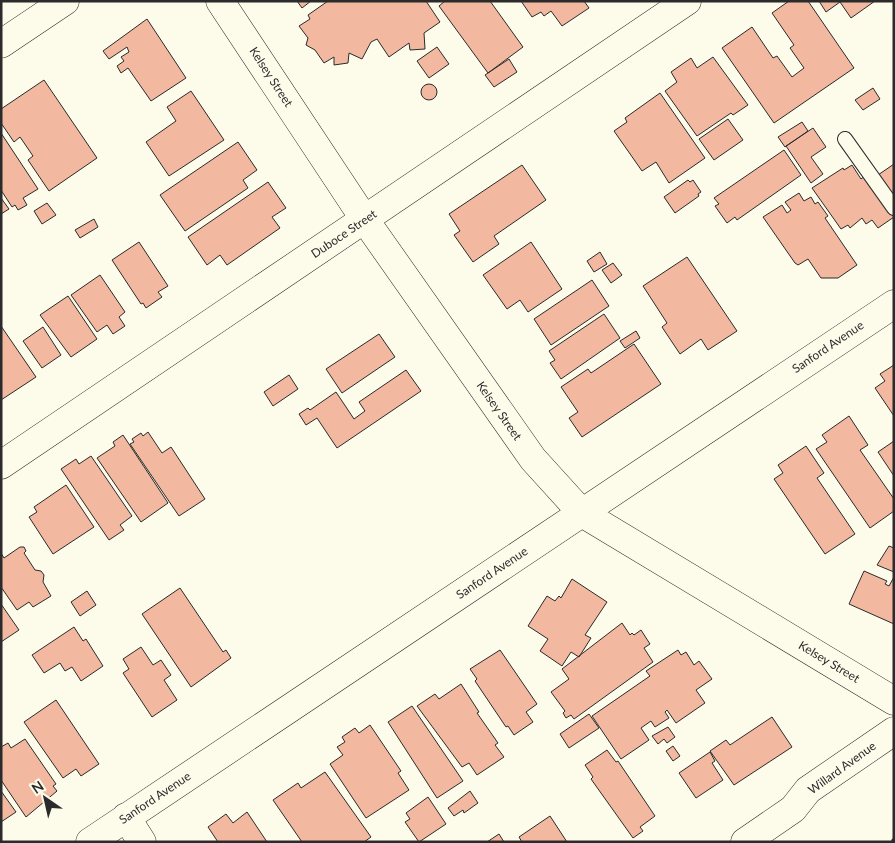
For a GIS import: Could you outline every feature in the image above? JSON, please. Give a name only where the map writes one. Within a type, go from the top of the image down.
[{"type":"street","points":[[1,44],[65,1]]},
{"type":"street","name":"Kelsey Street","points":[[220,1],[365,220],[533,459],[582,513],[894,702]]},
{"type":"street","name":"Duboce Street","points":[[1,466],[687,1]]},
{"type":"street","name":"Sanford Avenue","points":[[90,842],[894,304]]},
{"type":"street","name":"Willard Avenue","points":[[744,842],[793,809],[808,790],[894,731]]},
{"type":"street","points":[[126,817],[142,842]]},
{"type":"lane","points":[[845,139],[894,208]]},
{"type":"building","points":[[297,1],[311,1],[302,8]]},
{"type":"building","points":[[328,1],[426,1],[440,22],[424,33],[425,49],[410,50],[409,43],[389,57],[377,39],[371,42],[362,59],[349,53],[348,63],[334,65],[334,57],[324,63],[315,50],[306,45],[308,38],[299,26],[310,19],[308,15]]},
{"type":"building","points":[[445,1],[490,1],[523,47],[488,73],[439,6]]},
{"type":"building","points":[[521,1],[584,1],[589,8],[562,26],[551,11],[544,16],[541,12],[532,17]]},
{"type":"building","points":[[789,1],[808,1],[854,68],[774,123],[722,48],[752,27],[773,58],[777,56],[792,77],[804,68],[790,48],[794,45],[772,13]]},
{"type":"building","points":[[819,1],[875,1],[851,18],[840,2],[826,12]]},
{"type":"building","points":[[147,19],[186,78],[151,101],[128,68],[121,73],[117,66],[124,61],[121,57],[129,52],[127,47],[109,59],[103,51]]},
{"type":"building","points":[[437,47],[449,64],[429,78],[417,61]]},
{"type":"building","points":[[713,57],[748,105],[733,115],[731,113],[697,136],[665,91],[677,82],[671,72],[691,58],[697,68]]},
{"type":"building","points":[[509,59],[517,72],[494,87],[485,75]]},
{"type":"building","points":[[44,80],[97,158],[49,191],[28,160],[33,156],[20,137],[14,142],[1,123],[1,109]]},
{"type":"building","points":[[429,84],[437,92],[429,100],[421,92]]},
{"type":"building","points":[[873,88],[880,99],[863,110],[855,100]]},
{"type":"building","points":[[191,91],[224,140],[169,176],[146,142],[176,121],[167,107]]},
{"type":"building","points":[[660,93],[705,158],[669,183],[656,162],[642,171],[614,131],[627,122],[625,118]]},
{"type":"building","points":[[728,119],[743,140],[714,160],[699,139]]},
{"type":"building","points":[[802,122],[808,131],[785,147],[778,137]]},
{"type":"building","points":[[813,128],[826,147],[811,157],[823,174],[811,183],[786,146]]},
{"type":"building","points":[[1,133],[38,189],[23,198],[27,205],[18,210],[15,205],[12,207],[1,190]]},
{"type":"building","points":[[238,142],[257,170],[243,180],[248,188],[185,231],[160,195]]},
{"type":"building","points":[[784,150],[801,175],[737,220],[735,217],[727,223],[715,206],[719,204],[714,198]]},
{"type":"building","points":[[894,164],[894,198],[878,175]]},
{"type":"building","points":[[522,165],[546,200],[494,236],[499,244],[473,262],[454,235],[460,231],[449,214]]},
{"type":"building","points":[[852,165],[861,179],[865,176],[894,217],[878,228],[872,220],[866,224],[862,218],[850,228],[848,225],[841,229],[812,188],[843,168],[844,170]]},
{"type":"building","points":[[688,180],[690,182],[693,180],[701,192],[698,194],[699,196],[675,213],[664,197]]},
{"type":"building","points":[[268,182],[286,208],[272,217],[280,228],[227,265],[220,255],[207,265],[188,237]]},
{"type":"building","points":[[799,193],[804,201],[811,197],[815,204],[818,202],[828,216],[825,218],[857,265],[838,278],[821,278],[808,259],[798,265],[795,263],[763,217],[782,205],[787,213],[791,210],[785,202]]},
{"type":"building","points":[[1,198],[9,209],[1,214]]},
{"type":"building","points":[[47,203],[56,215],[42,224],[34,211]]},
{"type":"building","points":[[94,219],[98,227],[80,238],[75,230]]},
{"type":"building","points":[[139,242],[168,286],[158,292],[162,297],[146,308],[143,303],[141,304],[112,260]]},
{"type":"building","points":[[531,242],[562,289],[528,312],[520,300],[507,309],[483,275]]},
{"type":"building","points":[[600,252],[607,264],[594,272],[587,261]]},
{"type":"building","points":[[687,257],[737,331],[708,350],[701,339],[680,354],[662,327],[667,323],[643,286]]},
{"type":"building","points":[[613,263],[622,275],[611,283],[602,270]]},
{"type":"building","points":[[100,275],[125,312],[119,317],[125,326],[113,334],[107,325],[97,332],[71,295]]},
{"type":"building","points":[[592,280],[609,306],[551,345],[534,319]]},
{"type":"building","points":[[68,296],[97,339],[71,357],[40,315]]},
{"type":"building","points":[[604,314],[620,338],[561,379],[550,363],[555,360],[549,351]]},
{"type":"building","points":[[1,326],[36,377],[1,400]]},
{"type":"building","points":[[43,327],[61,355],[42,368],[23,341]]},
{"type":"building","points":[[636,331],[640,338],[625,348],[620,341]]},
{"type":"building","points":[[379,334],[395,357],[342,393],[326,369]]},
{"type":"building","points":[[634,344],[661,384],[582,437],[569,418],[578,412],[561,387],[588,369],[591,373]]},
{"type":"building","points":[[894,365],[894,416],[875,388],[885,381],[880,374]]},
{"type":"building","points":[[406,370],[421,391],[337,448],[317,418],[306,425],[299,414],[308,408],[310,410],[336,392],[354,419],[365,411],[359,402]]},
{"type":"building","points":[[289,375],[298,389],[273,406],[264,392]]},
{"type":"building","points":[[849,416],[868,445],[860,450],[894,499],[894,511],[870,528],[816,449],[827,442],[822,435]]},
{"type":"building","points":[[148,432],[162,453],[171,447],[205,499],[179,516],[130,444],[134,442],[132,439],[141,433],[143,436]]},
{"type":"building","points":[[123,435],[168,503],[141,522],[97,458],[115,446],[113,442]]},
{"type":"building","points":[[894,441],[894,476],[878,452]]},
{"type":"building","points":[[806,446],[824,473],[817,478],[855,534],[825,554],[774,479],[783,473],[778,465]]},
{"type":"building","points":[[91,456],[132,516],[120,525],[124,530],[109,540],[61,469],[76,459],[79,464]]},
{"type":"building","points":[[66,485],[94,527],[53,554],[29,517],[37,512],[34,507]]},
{"type":"building","points":[[889,546],[894,548],[894,572],[877,565]]},
{"type":"building","points":[[20,547],[24,547],[26,551],[24,553],[35,570],[41,571],[44,575],[43,582],[51,596],[33,607],[29,602],[17,610],[1,587],[1,553],[4,558]]},
{"type":"building","points":[[864,571],[887,581],[885,584],[889,586],[894,577],[894,624],[849,604]]},
{"type":"building","points":[[572,579],[607,602],[585,635],[591,638],[579,657],[571,652],[562,666],[540,651],[548,639],[528,626],[547,596],[555,601],[559,596],[561,598]]},
{"type":"building","points":[[180,588],[223,652],[226,650],[231,658],[191,687],[142,614]]},
{"type":"building","points":[[87,591],[96,605],[80,616],[71,602]]},
{"type":"building","points":[[1,604],[19,630],[1,642]]},
{"type":"building","points":[[622,623],[630,635],[632,633],[634,635],[641,630],[650,644],[644,648],[653,662],[574,719],[571,715],[566,718],[563,713],[565,711],[551,692],[569,679],[562,669]]},
{"type":"building","points":[[74,627],[83,641],[86,639],[103,666],[81,681],[72,667],[65,671],[60,663],[44,673],[32,655]]},
{"type":"building","points":[[141,647],[153,665],[161,660],[171,675],[164,680],[177,700],[152,717],[123,673],[129,669],[123,659]]},
{"type":"building","points":[[500,650],[537,704],[526,712],[533,722],[514,735],[508,726],[506,727],[475,681],[477,679],[470,669]]},
{"type":"building","points":[[678,650],[681,655],[686,652],[694,665],[699,661],[712,679],[696,690],[705,703],[676,723],[667,710],[665,712],[669,718],[655,727],[651,721],[641,728],[649,740],[621,759],[592,716],[650,676],[646,671]]},
{"type":"building","points":[[461,684],[479,712],[477,713],[498,743],[495,745],[504,757],[477,775],[469,763],[462,767],[417,706],[435,694],[439,699]]},
{"type":"building","points":[[56,700],[99,764],[81,776],[76,769],[63,778],[24,722]]},
{"type":"building","points":[[412,706],[463,781],[437,798],[388,722]]},
{"type":"building","points":[[589,714],[599,728],[569,748],[560,734]]},
{"type":"building","points":[[772,717],[792,747],[734,785],[710,751],[726,740],[730,745]]},
{"type":"building","points":[[370,725],[401,771],[398,773],[409,790],[366,818],[330,764],[343,755],[337,747],[345,742],[342,737],[355,728],[359,733]]},
{"type":"building","points":[[668,727],[675,737],[667,743],[664,739],[658,744],[652,736]]},
{"type":"building","points":[[25,739],[56,784],[53,786],[57,791],[26,817],[1,780],[1,747],[8,743],[11,748]]},
{"type":"building","points":[[673,746],[680,756],[673,761],[666,751]]},
{"type":"building","points":[[607,750],[616,762],[618,761],[655,816],[640,827],[643,831],[633,838],[591,779],[593,777],[585,765]]},
{"type":"building","points":[[710,752],[715,761],[712,763],[723,780],[696,798],[679,773]]},
{"type":"building","points":[[325,772],[371,837],[364,842],[302,842],[273,800],[298,783],[301,788]]},
{"type":"building","points":[[1,791],[16,812],[1,822]]},
{"type":"building","points":[[470,791],[478,803],[464,813],[463,810],[454,816],[448,808]]},
{"type":"building","points":[[428,797],[446,824],[419,842],[405,822],[410,819],[406,813]]},
{"type":"building","points":[[247,812],[267,842],[218,842],[208,827],[226,814],[233,823]]},
{"type":"building","points":[[550,816],[567,842],[522,842],[519,837]]},
{"type":"building","points":[[499,834],[504,842],[487,842]]}]
